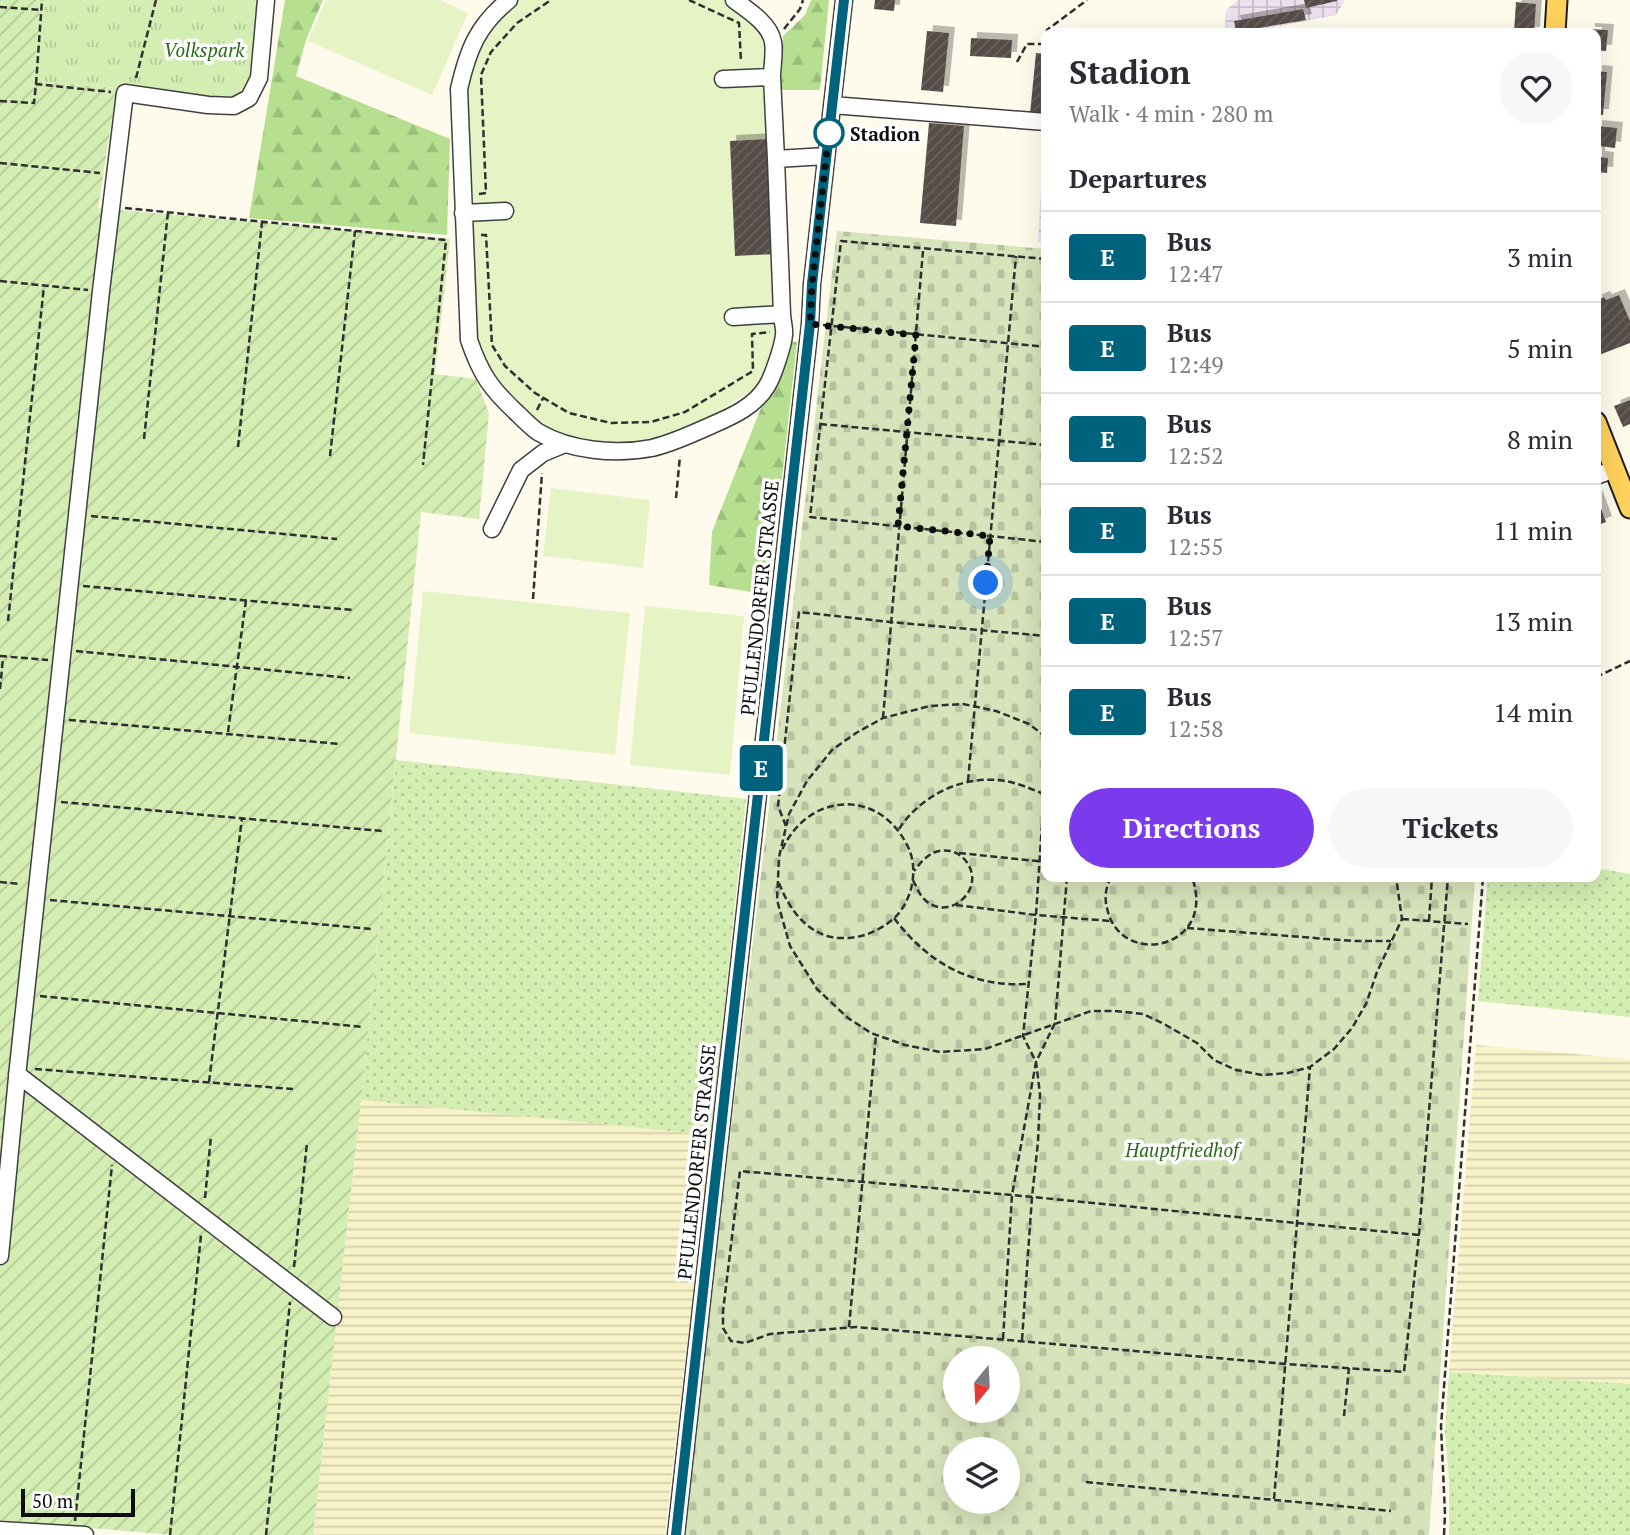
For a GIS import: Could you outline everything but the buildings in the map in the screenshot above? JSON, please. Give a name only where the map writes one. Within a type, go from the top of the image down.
[{"type":"main road","points":[[1555,28],[1557,0]]},
{"type":"main road","points":[[1601,450],[1605,472],[1630,508]]},
{"type":"street","points":[[0,1256],[101,291],[114,175],[128,94],[208,106],[234,106],[249,98],[259,78],[266,0]]},
{"type":"street","points":[[509,0],[490,16],[475,39],[459,89],[469,340],[479,367],[501,399],[539,432],[565,444],[623,451],[651,448],[682,439],[738,414],[767,386],[777,362],[784,331],[775,159],[773,41],[765,27],[734,0]]},
{"type":"street","name":"PFULLENDORFER STRASSE","points":[[676,1535],[844,0]]},
{"type":"street","points":[[723,79],[772,77]]},
{"type":"street","points":[[832,105],[1041,122]]},
{"type":"street","points":[[775,159],[826,156]]},
{"type":"street","points":[[463,213],[505,211]]},
{"type":"street","points":[[733,317],[782,314]]},
{"type":"street","points":[[539,432],[539,457]]},
{"type":"street","points":[[492,529],[521,470],[565,444]]},
{"type":"street","points":[[18,1071],[333,1317]]},
{"type":"street","points":[[0,1530],[79,1534]]},
{"type":"path","points":[[0,101],[34,103],[43,0]]},
{"type":"path","points":[[36,84],[128,94],[156,0]]},
{"type":"path","points":[[462,194],[486,193],[481,75],[491,52],[517,23],[551,0]]},
{"type":"path","points":[[690,0],[739,23],[741,62]]},
{"type":"path","points":[[773,41],[800,9],[803,0]]},
{"type":"path","points":[[1050,28],[1087,0]]},
{"type":"path","points":[[0,6],[41,10]]},
{"type":"path","points":[[1017,62],[1027,44],[1041,44]]},
{"type":"path","points":[[0,163],[114,175]]},
{"type":"path","points":[[111,207],[446,240],[423,465]]},
{"type":"path","points":[[144,439],[168,212]]},
{"type":"path","points":[[238,447],[262,222]]},
{"type":"path","points":[[330,456],[355,231]]},
{"type":"path","points":[[464,237],[486,235],[492,345],[505,366],[535,393],[569,413],[611,423],[651,422],[685,412],[753,372],[752,334],[784,331]]},
{"type":"path","points":[[1041,258],[841,241],[810,517],[1041,541]]},
{"type":"path","points":[[883,718],[923,249]]},
{"type":"path","points":[[968,781],[1016,256]]},
{"type":"path","points":[[0,281],[101,291]]},
{"type":"path","points":[[8,621],[44,286]]},
{"type":"path","points":[[810,324],[1041,346]]},
{"type":"path","points":[[820,424],[1041,445]]},
{"type":"path","points":[[676,498],[682,439]]},
{"type":"path","points":[[533,599],[539,457]]},
{"type":"path","points":[[77,515],[337,539]]},
{"type":"path","points":[[70,585],[353,610]]},
{"type":"path","points":[[228,734],[246,600]]},
{"type":"path","points":[[786,827],[778,806],[799,612],[1041,636]]},
{"type":"path","points":[[0,689],[2,656],[62,656],[238,667],[350,678]]},
{"type":"path","points":[[1601,675],[1630,661]]},
{"type":"path","points":[[1041,733],[1029,724],[996,711],[962,704],[930,706],[883,718],[856,733],[832,750],[807,781],[789,814],[779,857],[777,900],[790,946],[817,989],[848,1018],[871,1033],[905,1045],[940,1052],[985,1049],[1091,1012],[1115,1011],[1143,1014],[1164,1024],[1197,1043],[1214,1060],[1236,1070],[1262,1075],[1287,1073],[1310,1067],[1335,1049],[1366,1004],[1377,972],[1402,919],[1397,882]]},
{"type":"path","points":[[55,719],[340,744]]},
{"type":"path","points":[[899,830],[919,806],[939,792],[968,781],[998,780],[1041,793]]},
{"type":"path","points":[[47,801],[382,831]]},
{"type":"path","points":[[778,881],[786,901],[798,918],[815,931],[835,937],[857,937],[879,930],[894,918],[909,896],[914,880],[910,850],[899,830],[882,814],[860,805],[837,805],[817,811],[799,823],[786,840],[779,857]]},
{"type":"path","points":[[209,1082],[242,818]]},
{"type":"path","points":[[914,871],[929,855],[938,851],[1041,862],[1023,1036],[1036,1062],[1040,1094],[1022,1340]]},
{"type":"path","points":[[956,905],[969,892],[972,884],[970,866],[957,853]]},
{"type":"path","points":[[914,880],[922,897],[939,907],[956,905],[1111,921]]},
{"type":"path","points":[[0,882],[37,892],[229,916],[372,929]]},
{"type":"path","points":[[1003,1339],[1012,1195],[1036,1062],[1055,1023],[1067,882]]},
{"type":"path","points":[[1108,882],[1105,900],[1111,921],[1116,929],[1129,939],[1144,944],[1172,940],[1187,928],[1197,905],[1194,882]]},
{"type":"path","points":[[1429,921],[1432,882]]},
{"type":"path","points":[[1419,1235],[740,1171],[723,1328],[731,1341],[746,1343],[770,1334],[849,1327],[1404,1372],[1419,1235],[1448,882]]},
{"type":"path","points":[[1444,1535],[1446,1514],[1441,1426],[1483,882]]},
{"type":"path","points":[[894,918],[919,947],[951,969],[972,978],[992,982],[1028,984]]},
{"type":"path","points":[[1402,919],[1468,924]]},
{"type":"path","points":[[1187,928],[1353,941],[1391,941]]},
{"type":"path","points":[[26,995],[364,1027]]},
{"type":"path","points":[[849,1327],[876,1035]]},
{"type":"path","points":[[1274,1499],[1310,1067]]},
{"type":"path","points":[[18,1071],[293,1088]]},
{"type":"path","points":[[170,1535],[211,1136]]},
{"type":"path","points":[[266,1535],[307,1143]]},
{"type":"path","points":[[79,1534],[114,1148]]},
{"type":"path","points":[[1344,1416],[1349,1368]]},
{"type":"path","points":[[1086,1482],[1391,1511]]},
{"type":"shaded area","points":[[1238,0],[1345,0],[1336,15],[1270,28],[1225,28],[1226,10]]},
{"type":"shaded area","points":[[1041,188],[1041,242],[1038,242]]},
{"type":"shaded area","points":[[1476,1045],[1630,1059],[1630,1384],[1449,1372]]},
{"type":"shaded area","points":[[361,1100],[711,1135],[665,1535],[313,1535]]},
{"type":"green space","points":[[0,0],[40,0],[34,81],[117,88],[98,208],[450,239],[435,374],[476,379],[489,413],[479,519],[421,512],[313,1535],[172,1535],[0,1520]]},
{"type":"green space","name":"Volkspark","points":[[40,0],[259,0],[253,73],[245,92],[230,102],[34,81]]},
{"type":"green space","points":[[285,0],[323,0],[306,40],[296,76],[450,139],[447,235],[249,218]]},
{"type":"green space","points":[[326,0],[440,0],[468,13],[432,95],[308,41]]},
{"type":"green space","points":[[519,0],[729,0],[764,29],[777,346],[767,372],[754,389],[700,423],[661,440],[609,445],[571,437],[543,425],[524,412],[493,382],[472,332],[466,74],[485,33]]},
{"type":"green space","points":[[811,0],[829,0],[820,90],[781,90],[783,36],[805,15]]},
{"type":"green space","name":"Hauptfriedhof","points":[[837,231],[1041,249],[1041,882],[1475,882],[1429,1535],[683,1535]]},
{"type":"green space","points":[[790,342],[797,342],[769,595],[709,585],[712,532]]},
{"type":"green space","points":[[551,488],[650,500],[643,568],[543,556]]},
{"type":"green space","points":[[423,591],[630,613],[615,755],[409,733]]},
{"type":"green space","points":[[645,606],[744,616],[730,775],[630,765]]},
{"type":"green space","points":[[396,760],[746,799],[711,1135],[361,1100]]},
{"type":"green space","points":[[1601,869],[1630,874],[1630,1017],[1478,1001],[1488,882],[1601,882]]},
{"type":"green space","points":[[1449,1372],[1630,1384],[1630,1535],[1449,1535],[1445,1432]]},
{"type":"bus line","name":"E","points":[[676,1535],[844,0]]},
{"type":"place","name":"Stadion","points":[[829,133]]},
{"type":"route","points":[[829,133],[810,324],[916,335],[898,526],[990,536],[986,583]]}]
